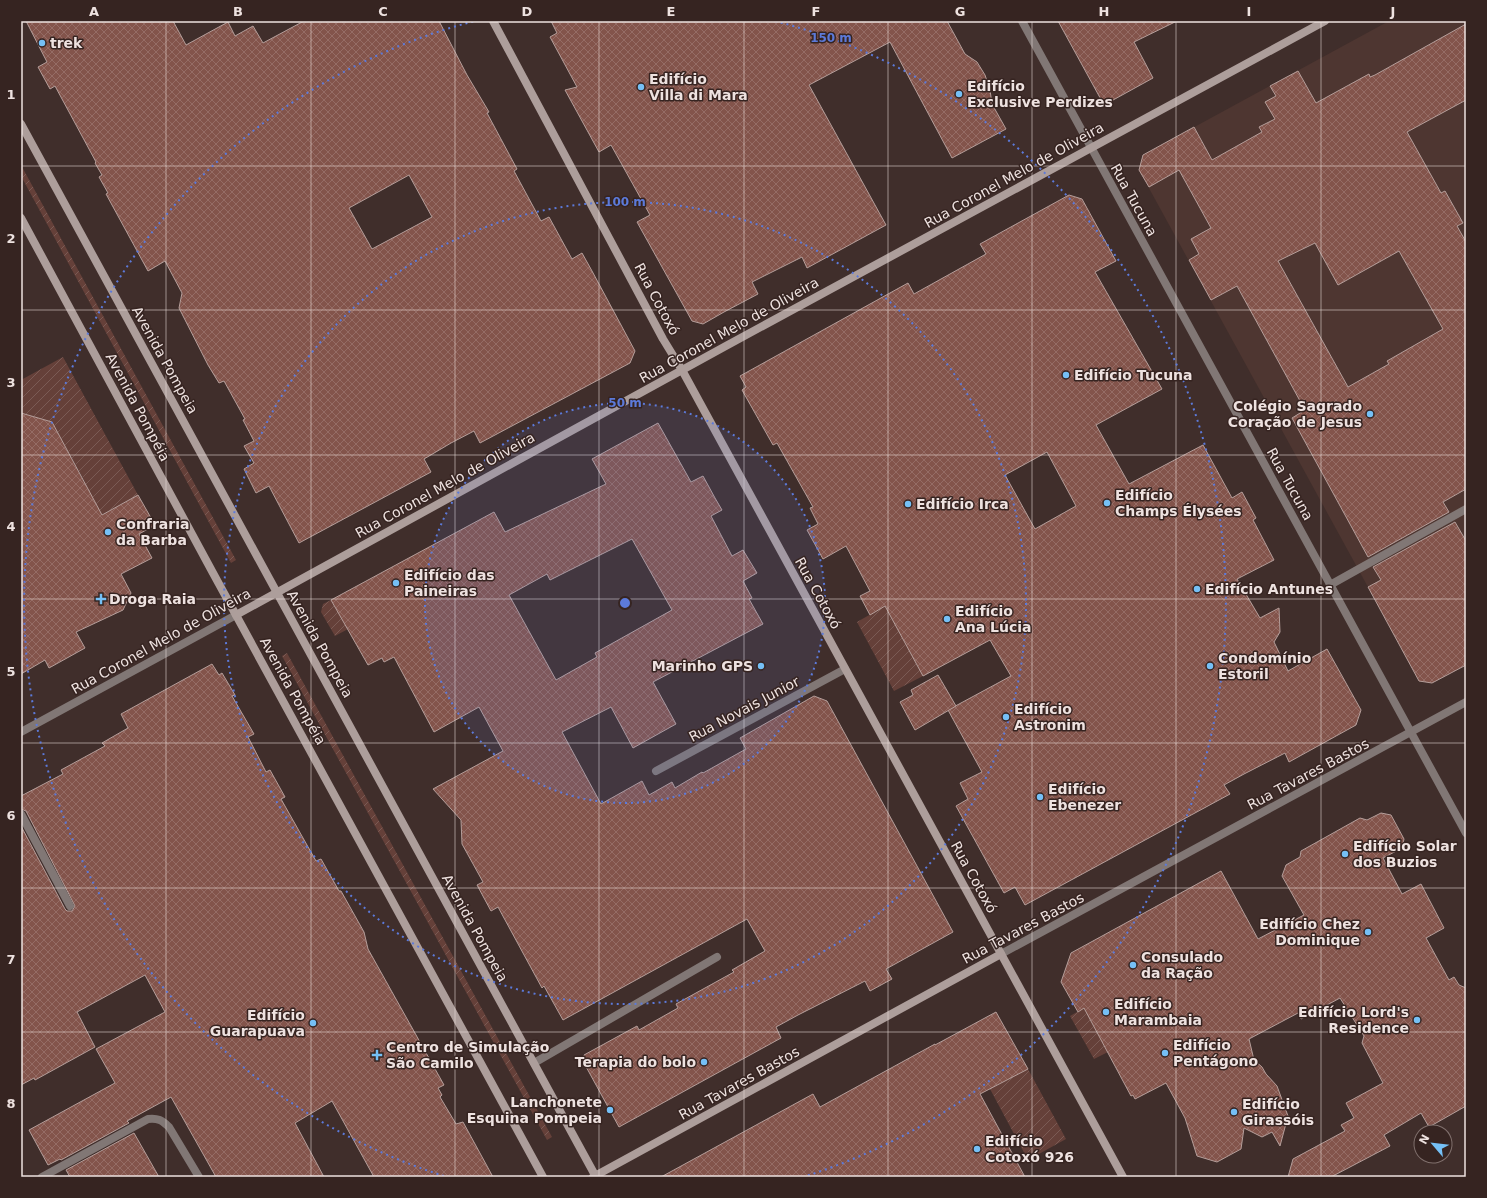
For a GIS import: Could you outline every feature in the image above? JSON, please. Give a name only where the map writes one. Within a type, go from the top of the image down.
[{"type":"street","name":"Rua Cotoxó","points":[[493,21],[663,339],[682,370],[1123,1177]]},
{"type":"street","name":"Rua Tucuna","points":[[1022,21],[1466,834]]},
{"type":"street","name":"Rua Coronel Melo de Oliveira","points":[[21,732],[682,370],[1325,21]]},
{"type":"street","name":"Avenida Pompeia","points":[[21,124],[595,1177]]},
{"type":"street","name":"Avenida Pompéia","points":[[21,218],[543,1177]]},
{"type":"street","points":[[1330,585],[1466,509]]},
{"type":"street","name":"Rua Novais Junior","points":[[656,771],[845,669]]},
{"type":"street","name":"Rua Tavares Bastos","points":[[595,1177],[1001,954],[1466,702]]},
{"type":"street","points":[[21,814],[70,906]]},
{"type":"street","points":[[534,1063],[717,957]]},
{"type":"street","points":[[42,1177],[148,1119],[156,1118],[164,1121],[169,1126],[199,1177]]},
{"type":"shaded area","name":"Colégio Sagrado Coração de Jesus","points":[[1389,21],[1466,21],[1466,573],[1385,618],[1139,170],[1143,155]]},
{"type":"shaded area","points":[[21,165],[236,560],[231,563],[21,176]]},
{"type":"shaded area","points":[[63,357],[138,495],[48,544],[74,488],[85,482],[52,422],[21,413],[21,380]]},
{"type":"shaded area","points":[[331,600],[348,629],[335,636],[321,612],[323,604]]},
{"type":"shaded area","points":[[885,606],[923,676],[894,691],[857,622]]},
{"type":"shaded area","points":[[287,653],[552,1137],[547,1140],[282,656]]},
{"type":"shaded area","points":[[1084,1008],[1108,1052],[1094,1059],[1070,1016]]},
{"type":"shaded area","points":[[1028,1069],[1066,1139],[1028,1160],[990,1089]]},
{"type":"building","points":[[26,21],[173,21],[186,45],[228,22],[235,36],[253,26],[263,43],[304,21],[439,21],[467,75],[489,112],[487,113],[517,169],[514,171],[541,221],[549,217],[572,259],[582,253],[635,351],[630,363],[480,443],[474,431],[451,443],[424,459],[431,472],[299,543],[269,486],[256,493],[244,469],[254,463],[244,446],[254,441],[243,420],[245,419],[224,381],[219,383],[208,365],[179,308],[182,293],[165,261],[148,271],[106,194],[108,193],[99,177],[102,175],[95,163],[96,162],[55,86],[50,89],[38,67],[47,62]],"holes":[[[409,175],[432,217],[372,249],[349,208]]]},
{"type":"building","points":[[551,21],[947,21],[965,54],[977,62],[985,75],[990,90],[992,104],[1006,129],[952,158],[890,42],[809,85],[886,225],[807,268],[802,257],[752,282],[758,294],[703,324],[692,321],[637,222],[650,215],[611,145],[599,152],[565,90],[577,87],[550,37],[557,33]]},
{"type":"building","points":[[1058,21],[1177,21],[1134,42],[1153,78],[1104,105]]},
{"type":"building","name":"Colégio Sagrado Coração de Jesus","points":[[1466,24],[1466,100],[1407,132],[1441,193],[1445,191],[1463,223],[1457,226],[1466,242],[1466,489],[1443,502],[1449,512],[1368,557],[1292,418],[1305,410],[1237,286],[1211,300],[1189,260],[1199,254],[1191,239],[1211,228],[1179,170],[1149,187],[1139,170],[1143,155],[1194,127],[1212,160],[1262,132],[1259,127],[1275,119],[1265,102],[1276,96],[1270,86],[1298,71],[1316,103],[1369,74],[1370,77]],"holes":[[[1315,243],[1338,285],[1399,251],[1443,329],[1387,361],[1389,364],[1348,387],[1278,261]]]},
{"type":"building","points":[[1069,195],[1082,199],[1116,261],[1095,272],[1162,389],[1096,425],[1129,484],[1203,445],[1232,498],[1242,492],[1256,518],[1253,520],[1274,560],[1237,579],[1260,618],[1279,608],[1280,632],[1274,642],[1288,671],[1327,649],[1361,710],[1356,725],[1289,762],[1285,753],[1244,774],[1224,785],[1230,794],[1025,905],[1015,887],[1004,893],[956,806],[968,799],[960,783],[982,772],[948,710],[1011,676],[990,640],[923,676],[885,606],[870,615],[860,596],[870,591],[846,546],[823,559],[807,530],[818,524],[810,508],[813,507],[777,443],[773,445],[742,390],[746,387],[740,376],[908,283],[914,294],[986,254],[980,244]],"holes":[[[1047,452],[1076,506],[1035,529],[1005,475]]]},
{"type":"building","points":[[21,413],[52,422],[102,515],[138,495],[155,525],[139,534],[152,558],[121,574],[131,593],[123,610],[76,632],[85,648],[49,668],[45,660],[21,674]]},
{"type":"building","points":[[658,423],[691,482],[703,476],[722,510],[711,516],[732,556],[743,550],[757,573],[743,581],[752,598],[749,599],[763,624],[653,682],[676,724],[633,748],[611,707],[562,732],[601,804],[642,781],[649,795],[672,782],[675,788],[746,749],[740,738],[814,696],[827,701],[953,932],[886,969],[892,979],[870,991],[865,981],[798,1015],[776,1027],[781,1038],[619,1127],[584,1063],[584,1055],[637,1026],[639,1030],[678,1008],[676,1004],[734,972],[732,970],[765,951],[747,919],[563,1020],[544,986],[542,988],[498,907],[491,911],[477,885],[483,882],[462,844],[461,820],[433,789],[503,751],[479,707],[434,732],[394,657],[384,662],[382,658],[368,665],[331,600],[494,512],[505,532],[606,484],[592,459]],"holes":[[[632,539],[672,610],[595,653],[597,657],[556,680],[509,595],[547,574],[550,580]]]},
{"type":"building","points":[[1455,522],[1466,541],[1466,665],[1432,683],[1419,681],[1368,587],[1381,580],[1373,567]]},
{"type":"building","points":[[212,664],[219,675],[222,673],[235,695],[232,696],[254,734],[248,737],[266,772],[270,770],[285,797],[281,799],[316,861],[321,859],[364,932],[368,949],[444,1085],[438,1088],[442,1095],[440,1097],[456,1124],[463,1122],[493,1177],[374,1177],[332,1101],[295,1123],[324,1177],[216,1177],[171,1097],[127,1121],[129,1123],[61,1160],[60,1159],[48,1165],[29,1130],[115,1083],[96,1049],[165,1012],[145,975],[77,1012],[95,1047],[35,1080],[34,1078],[21,1085],[21,826],[65,909],[67,911],[72,911],[75,906],[26,811],[21,809],[21,796],[63,774],[61,770],[105,746],[102,743],[128,728],[121,714]]},
{"type":"building","points":[[938,675],[956,706],[915,730],[900,702],[913,695],[911,690]]},
{"type":"building","points":[[1381,813],[1391,815],[1404,839],[1402,848],[1383,858],[1402,894],[1421,884],[1444,928],[1426,938],[1449,980],[1454,977],[1459,985],[1466,988],[1466,1106],[1434,1124],[1427,1124],[1421,1113],[1384,1135],[1390,1146],[1331,1177],[1288,1177],[1293,1159],[1345,1131],[1341,1125],[1354,1118],[1346,1103],[1383,1083],[1362,1043],[1364,1036],[1340,998],[1301,1019],[1298,1013],[1249,1039],[1254,1060],[1262,1067],[1277,1086],[1288,1116],[1280,1146],[1272,1132],[1262,1137],[1244,1128],[1241,1149],[1217,1162],[1197,1156],[1185,1118],[1166,1083],[1135,1099],[1133,1095],[1131,1096],[1084,1008],[1078,1012],[1061,982],[1071,953],[1221,871],[1258,939],[1304,915],[1282,876],[1286,865],[1300,857],[1301,851],[1360,818],[1367,820]]},
{"type":"building","points":[[996,1012],[1028,1069],[980,1094],[1025,1177],[661,1177],[813,1094],[820,1107]]},
{"type":"building","points":[[134,1133],[159,1177],[70,1177],[66,1170]]},
{"type":"place","name":"trek","points":[[42,43]]},
{"type":"place","name":"Edifício Villa di Mara","points":[[641,87]]},
{"type":"place","name":"Edifício Exclusive Perdizes","points":[[959,94]]},
{"type":"place","name":"Edifício Tucuna","points":[[1066,375]]},
{"type":"place","name":"Colégio Sagrado Coração de Jesus","points":[[1370,414]]},
{"type":"place","name":"Edifício Champs Élysées","points":[[1107,503]]},
{"type":"place","name":"Edifício Irca","points":[[908,504]]},
{"type":"place","name":"Confraria da Barba","points":[[108,532]]},
{"type":"place","name":"Edifício das Paineiras","points":[[396,583]]},
{"type":"place","name":"Edifício Antunes","points":[[1197,589]]},
{"type":"place","name":"Droga Raia","points":[[101,599]]},
{"type":"place","name":"Edifício Ana Lúcia","points":[[947,619]]},
{"type":"place","name":"Marinho GPS","points":[[761,666]]},
{"type":"place","name":"Condomínio Estoril","points":[[1210,666]]},
{"type":"place","name":"Edifício Astronim","points":[[1006,717]]},
{"type":"place","name":"Edifício Ebenezer","points":[[1040,797]]},
{"type":"place","name":"Edifício Solar dos Buzios","points":[[1345,854]]},
{"type":"place","name":"Edifício Chez Dominique","points":[[1368,932]]},
{"type":"place","name":"Consulado da Ração","points":[[1133,965]]},
{"type":"place","name":"Edifício Marambaia","points":[[1106,1012]]},
{"type":"place","name":"Edifício Lord's Residence","points":[[1417,1020]]},
{"type":"place","name":"Edifício Guarapuava","points":[[313,1023]]},
{"type":"place","name":"Edifício Pentágono","points":[[1165,1053]]},
{"type":"place","name":"Centro de Simulação São Camilo","points":[[377,1055]]},
{"type":"place","name":"Terapia do bolo","points":[[704,1062]]},
{"type":"place","name":"Lanchonete Esquina Pompeia","points":[[610,1110]]},
{"type":"place","name":"Edifício Girassóis","points":[[1234,1112]]},
{"type":"place","name":"Edifício Cotoxó 926","points":[[977,1149]]}]
